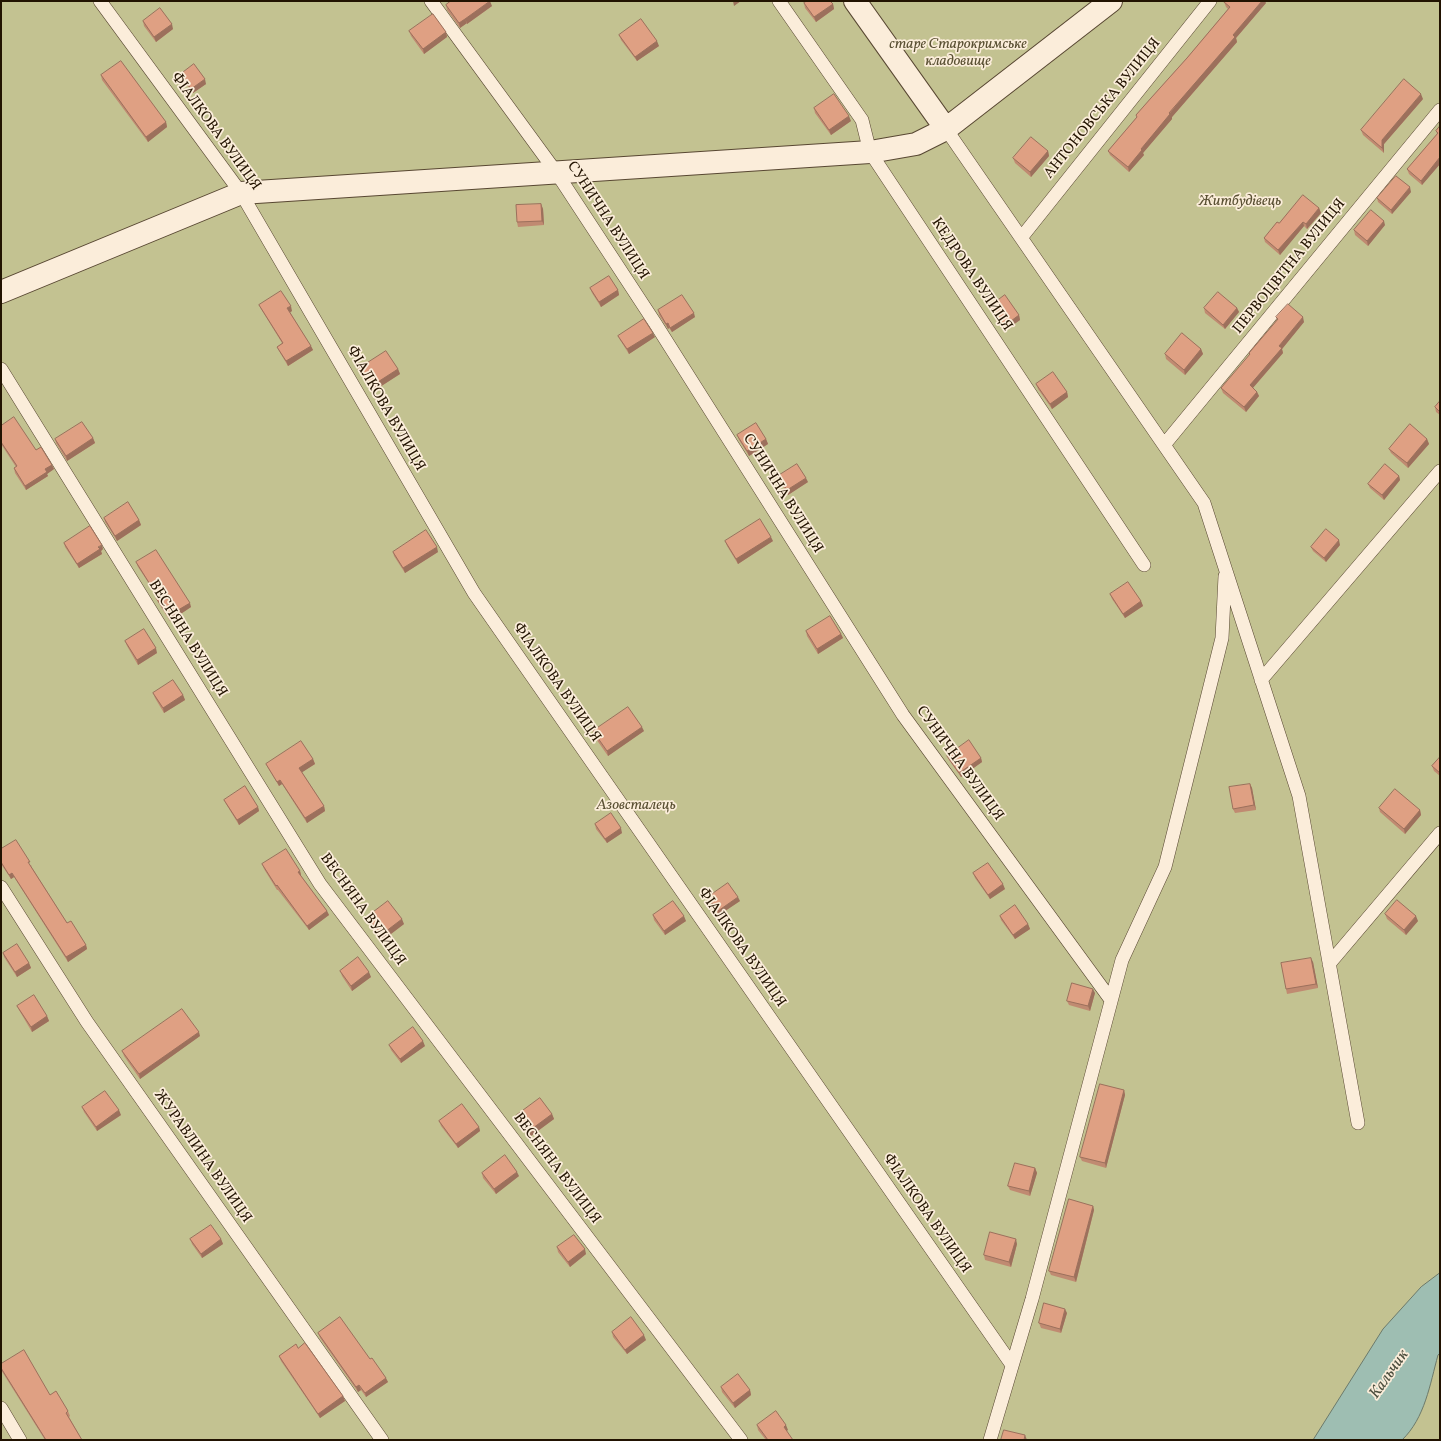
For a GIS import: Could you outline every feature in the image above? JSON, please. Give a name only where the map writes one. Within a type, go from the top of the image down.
[{"type":"street","points":[[855,1],[946,129]]},
{"type":"street","points":[[1,292],[241,193],[870,152],[916,144],[946,129],[1111,1]]},
{"type":"lane","name":"ФІАЛКОВА ВУЛИЦЯ","points":[[100,1],[241,193],[474,593],[1012,1365]]},
{"type":"lane","name":"СУНИЧНА ВУЛИЦЯ","points":[[430,1],[556,172],[655,323],[903,715],[1111,1000]]},
{"type":"lane","name":"КЕДРОВА ВУЛИЦЯ","points":[[779,1],[862,120],[870,152],[1144,565]]},
{"type":"lane","name":"АНТОНОВСЬКА ВУЛИЦЯ","points":[[1021,238],[1210,1]]},
{"type":"lane","name":"ПЕРВОЦВІТНА ВУЛИЦЯ","points":[[1164,445],[1440,110]]},
{"type":"lane","points":[[946,129],[1204,503],[1299,796],[1358,1123]]},
{"type":"lane","name":"ВЕСНЯНА ВУЛИЦЯ","points":[[1,369],[320,884],[740,1440]]},
{"type":"lane","points":[[1261,680],[1440,471]]},
{"type":"lane","points":[[990,1440],[1032,1299],[1122,960],[1166,866],[1222,638],[1225,568]]},
{"type":"lane","points":[[1329,964],[1440,833]]},
{"type":"lane","name":"ЖУРАВЛИНА ВУЛИЦЯ","points":[[1,888],[87,1022],[382,1440]]},
{"type":"lane","points":[[1,1408],[20,1440]]},
{"type":"green space","name":"Азовсталець","points":[[1,1],[1440,1],[1440,1440],[1,1440]]},
{"type":"water","name":"Кальчик","points":[[1440,1273],[1440,1353],[1438,1355],[1426,1400],[1416,1422],[1410,1431],[1402,1440],[1313,1440],[1383,1329],[1421,1287]]},
{"type":"building","points":[[451,1],[490,1],[459,23],[446,5]]},
{"type":"building","points":[[807,1],[830,1],[833,4],[814,17],[804,3]]},
{"type":"building","points":[[1262,1],[1233,35],[1235,37],[1169,113],[1170,114],[1128,167],[1108,151],[1137,117],[1136,115],[1230,7],[1224,2]]},
{"type":"building","points":[[160,8],[172,24],[154,37],[143,21]]},
{"type":"building","points":[[433,14],[446,32],[423,49],[409,31]]},
{"type":"building","points":[[641,19],[657,41],[635,57],[619,35]]},
{"type":"building","points":[[121,61],[166,122],[146,137],[101,75]]},
{"type":"building","points":[[194,64],[205,79],[191,89],[181,74]]},
{"type":"building","points":[[1404,79],[1421,94],[1382,140],[1382,148],[1361,130]]},
{"type":"building","points":[[834,94],[849,116],[829,130],[814,108]]},
{"type":"building","points":[[1440,126],[1440,157],[1421,181],[1407,169],[1438,133],[1436,131]]},
{"type":"building","points":[[1031,137],[1048,151],[1030,172],[1013,158]]},
{"type":"building","points":[[1396,176],[1410,187],[1391,210],[1377,198]]},
{"type":"building","points":[[1303,195],[1319,208],[1306,224],[1303,222],[1278,250],[1264,238]]},
{"type":"building","points":[[541,204],[542,221],[517,222],[516,205]]},
{"type":"building","points":[[1371,210],[1384,221],[1367,241],[1354,230]]},
{"type":"building","points":[[609,276],[618,290],[599,302],[590,288]]},
{"type":"building","points":[[281,291],[291,306],[287,308],[311,346],[286,361],[277,347],[283,343],[259,305]]},
{"type":"building","points":[[1218,292],[1237,308],[1223,325],[1204,308]]},
{"type":"building","points":[[682,295],[694,313],[670,328],[658,310]]},
{"type":"building","points":[[1005,295],[1019,315],[1003,327],[989,307]]},
{"type":"building","points":[[1288,304],[1303,317],[1279,346],[1282,348],[1250,385],[1257,392],[1244,407],[1221,388],[1278,319],[1276,317]]},
{"type":"building","points":[[644,319],[653,333],[627,349],[618,336]]},
{"type":"building","points":[[1182,333],[1201,349],[1184,370],[1165,354]]},
{"type":"building","points":[[386,351],[398,369],[370,387],[358,369]]},
{"type":"building","points":[[1053,372],[1067,392],[1050,404],[1036,384]]},
{"type":"building","points":[[1440,401],[1440,412],[1435,407]]},
{"type":"building","points":[[14,417],[36,450],[41,447],[52,465],[45,469],[47,472],[25,486],[14,468],[17,466],[1,442],[1,426]]},
{"type":"building","points":[[82,422],[93,438],[66,456],[55,439]]},
{"type":"building","points":[[756,423],[766,439],[747,451],[737,435]]},
{"type":"building","points":[[1410,424],[1427,439],[1407,463],[1389,449]]},
{"type":"building","points":[[797,464],[806,478],[787,490],[778,476]]},
{"type":"building","points":[[1385,464],[1399,476],[1382,495],[1368,484]]},
{"type":"building","points":[[128,502],[139,520],[115,536],[104,518]]},
{"type":"building","points":[[760,519],[771,537],[736,559],[725,541]]},
{"type":"building","points":[[90,526],[102,545],[98,547],[100,549],[77,564],[64,543]]},
{"type":"building","points":[[1326,529],[1339,540],[1324,558],[1311,547]]},
{"type":"building","points":[[426,530],[437,547],[403,568],[393,552]]},
{"type":"building","points":[[156,550],[190,603],[168,616],[136,562]]},
{"type":"building","points":[[1128,582],[1141,601],[1123,614],[1110,594]]},
{"type":"building","points":[[830,616],[841,634],[817,649],[806,631]]},
{"type":"building","points":[[144,629],[156,648],[137,660],[125,641]]},
{"type":"building","points":[[173,680],[183,695],[163,708],[153,693]]},
{"type":"building","points":[[628,707],[642,727],[607,751],[593,731]]},
{"type":"building","points":[[969,740],[981,758],[959,773],[947,756]]},
{"type":"building","points":[[301,741],[313,759],[299,768],[324,806],[305,818],[280,780],[277,782],[266,764]]},
{"type":"building","points":[[1440,757],[1440,773],[1432,766]]},
{"type":"building","points":[[1250,784],[1254,805],[1233,809],[1229,787]]},
{"type":"building","points":[[245,786],[258,807],[237,820],[224,800]]},
{"type":"building","points":[[1395,789],[1420,810],[1404,829],[1379,808]]},
{"type":"building","points":[[611,813],[621,828],[605,839],[595,824]]},
{"type":"building","points":[[16,840],[30,862],[28,862],[67,923],[71,921],[86,945],[66,957],[12,873],[9,875],[1,862],[1,849]]},
{"type":"building","points":[[286,849],[300,871],[298,872],[327,911],[307,926],[277,885],[276,886],[262,864]]},
{"type":"building","points":[[988,863],[1003,884],[988,895],[973,873]]},
{"type":"building","points":[[728,883],[738,897],[718,911],[708,897]]},
{"type":"building","points":[[1397,900],[1416,916],[1404,930],[1385,914]]},
{"type":"building","points":[[388,901],[402,919],[381,935],[367,917]]},
{"type":"building","points":[[673,901],[684,916],[664,931],[653,915]]},
{"type":"building","points":[[1015,905],[1028,924],[1013,935],[1000,916]]},
{"type":"building","points":[[17,944],[29,963],[15,972],[3,953]]},
{"type":"building","points":[[358,957],[369,972],[351,986],[340,971]]},
{"type":"building","points":[[1311,958],[1316,984],[1286,989],[1281,963]]},
{"type":"building","points":[[1072,983],[1093,989],[1088,1006],[1067,1001]]},
{"type":"building","points":[[34,995],[47,1016],[31,1027],[17,1006]]},
{"type":"building","points":[[182,1009],[199,1032],[139,1074],[122,1051]]},
{"type":"building","points":[[413,1027],[423,1041],[400,1059],[389,1045]]},
{"type":"building","points":[[1100,1084],[1124,1090],[1105,1163],[1080,1157]]},
{"type":"building","points":[[105,1091],[119,1110],[96,1127],[82,1107]]},
{"type":"building","points":[[540,1098],[552,1114],[529,1131],[517,1115]]},
{"type":"building","points":[[462,1104],[479,1127],[456,1144],[439,1121]]},
{"type":"building","points":[[505,1155],[517,1172],[494,1189],[482,1173]]},
{"type":"building","points":[[1015,1163],[1035,1168],[1029,1191],[1008,1186]]},
{"type":"building","points":[[1069,1199],[1093,1206],[1074,1277],[1049,1271]]},
{"type":"building","points":[[211,1225],[221,1239],[201,1254],[190,1239]]},
{"type":"building","points":[[990,1232],[1016,1239],[1009,1262],[984,1255]]},
{"type":"building","points":[[574,1235],[585,1249],[568,1262],[557,1247]]},
{"type":"building","points":[[1044,1303],[1065,1309],[1060,1329],[1039,1323]]},
{"type":"building","points":[[340,1317],[370,1359],[372,1358],[386,1378],[365,1393],[359,1385],[356,1387],[318,1333]]},
{"type":"building","points":[[631,1317],[644,1335],[625,1350],[612,1332]]},
{"type":"building","points":[[305,1343],[343,1396],[318,1414],[279,1356],[296,1344],[298,1348]]},
{"type":"building","points":[[24,1350],[50,1395],[56,1391],[68,1411],[66,1413],[82,1440],[46,1440],[1,1368],[1,1364]]},
{"type":"building","points":[[738,1374],[750,1390],[733,1403],[721,1387]]},
{"type":"building","points":[[776,1411],[786,1425],[784,1427],[793,1440],[768,1440],[757,1425]]},
{"type":"building","points":[[1004,1430],[1025,1435],[1024,1440],[1001,1440]]},
{"type":"park label","name":"старе Старокримське кладовище","points":[[958,54]]},
{"type":"park label","name":"Житбудівець","points":[[1240,202]]}]
